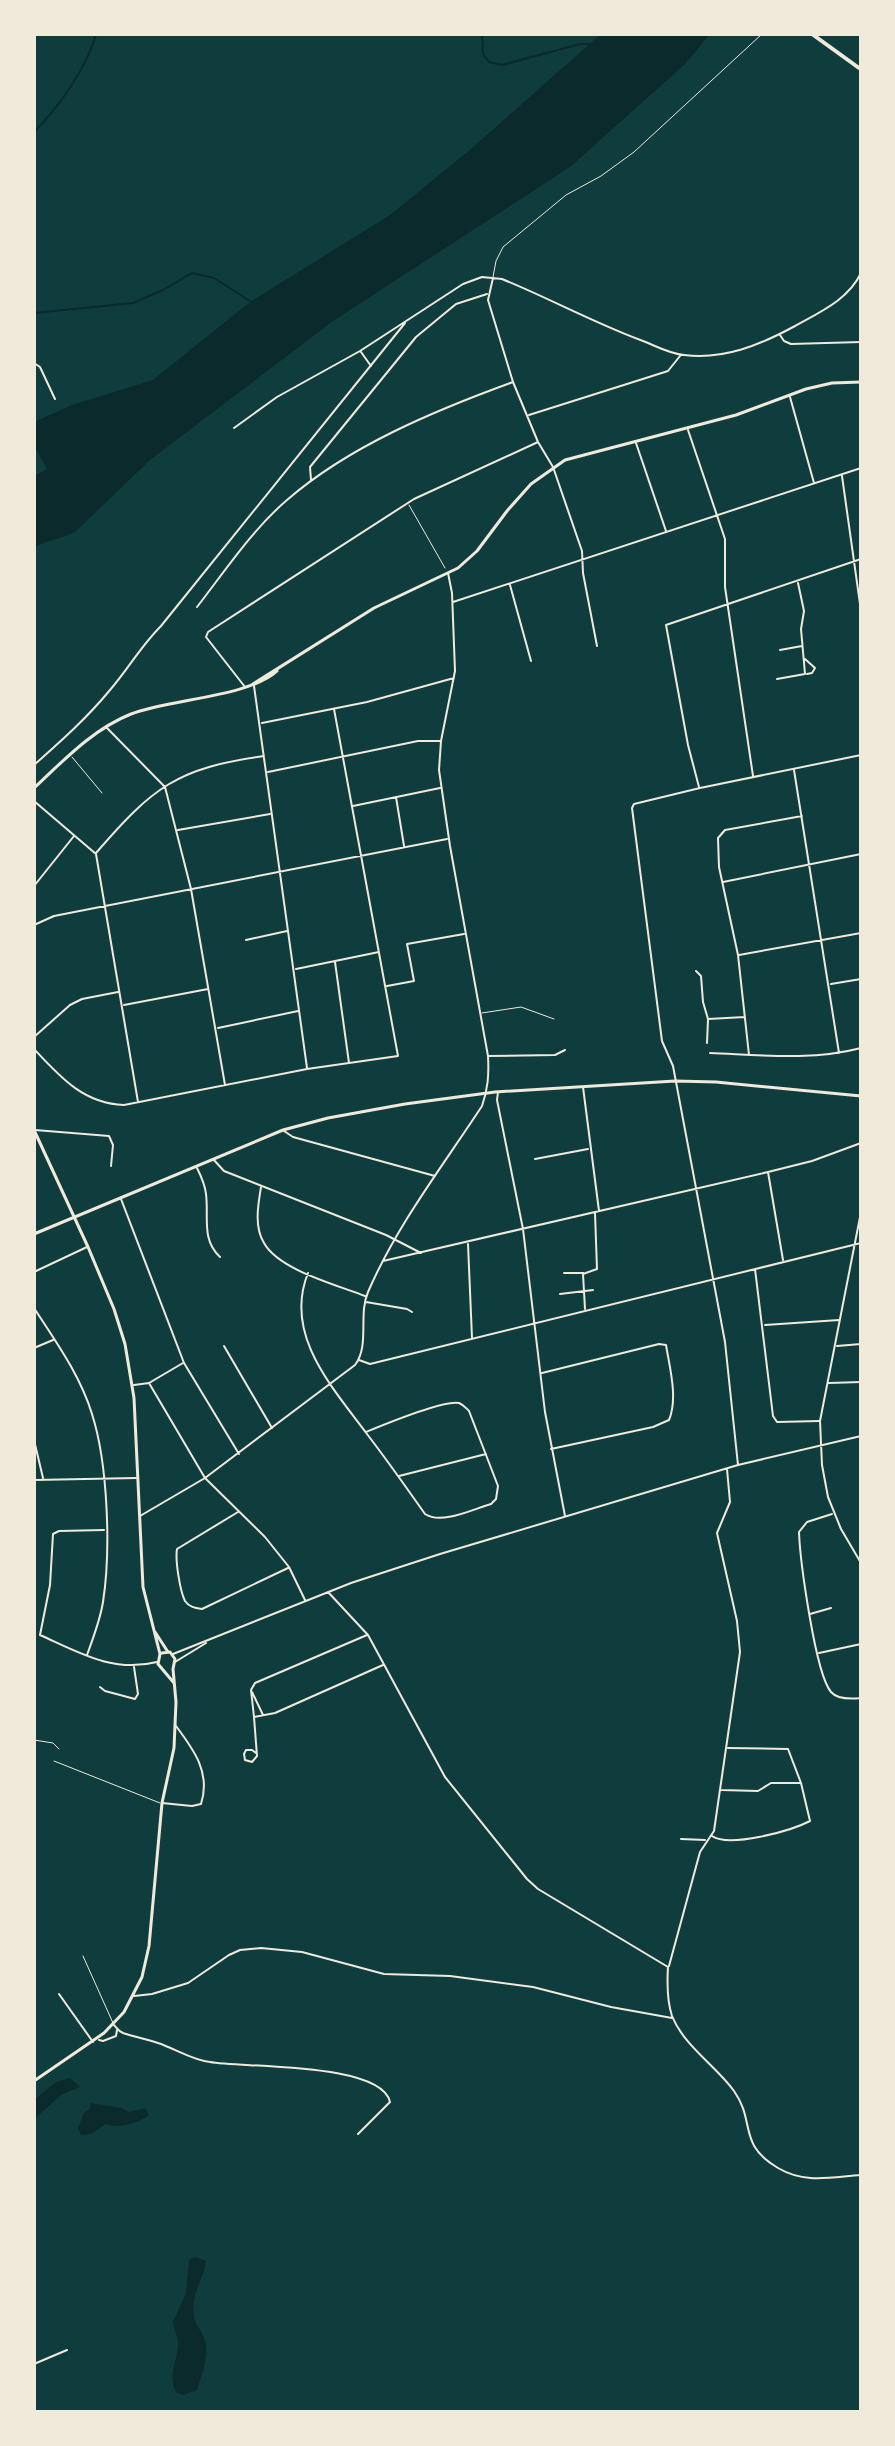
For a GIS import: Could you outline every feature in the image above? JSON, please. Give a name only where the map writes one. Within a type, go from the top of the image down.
[{"type":"main road","points":[[812,34],[859,68]]},
{"type":"street","points":[[234,428],[277,397],[360,351],[469,280],[493,277],[506,280],[595,321],[680,355],[737,352],[780,334],[835,303],[848,293],[861,273]]},
{"type":"street","points":[[493,277],[488,294],[513,382],[538,442],[553,467],[582,551],[597,646]]},
{"type":"street","points":[[311,481],[310,467],[416,337],[456,304],[488,294]]},
{"type":"street","points":[[34,765],[109,692],[141,645],[161,626],[407,320]]},
{"type":"street","points":[[780,334],[784,341],[791,344],[861,342]]},
{"type":"street","points":[[360,351],[371,367]]},
{"type":"street","points":[[526,416],[668,371],[680,355]]},
{"type":"street","points":[[34,363],[40,367],[55,399]]},
{"type":"street","points":[[197,607],[266,521],[311,481],[414,422],[513,382]]},
{"type":"street","points":[[34,788],[106,727],[146,709],[268,679],[278,669],[374,608],[448,573],[474,555],[519,498],[553,467],[584,454],[736,415],[823,384],[861,382]]},
{"type":"street","points":[[789,394],[814,484]]},
{"type":"street","points":[[688,429],[727,549],[727,606],[753,777]]},
{"type":"street","points":[[636,441],[667,532]]},
{"type":"street","points":[[245,687],[207,638],[207,633],[408,503],[451,480],[538,442]]},
{"type":"street","points":[[453,602],[861,468]]},
{"type":"street","points":[[842,475],[861,611]]},
{"type":"street","points":[[700,788],[688,745],[665,628],[671,621],[727,606],[861,559]]},
{"type":"street","points":[[139,1516],[205,1478],[239,1454],[359,1360],[366,1296],[382,1261],[482,1106],[486,1094],[488,1056],[440,788],[441,741],[455,677],[453,602],[448,573]]},
{"type":"street","points":[[798,582],[804,611],[801,626],[805,674]]},
{"type":"street","points":[[510,583],[531,661]]},
{"type":"street","points":[[780,650],[803,646]]},
{"type":"street","points":[[777,679],[812,673],[815,668],[805,659]]},
{"type":"street","points":[[259,724],[334,709],[455,677]]},
{"type":"street","points":[[253,684],[307,1069]]},
{"type":"street","points":[[34,1049],[56,1073],[90,1098],[113,1105],[138,1103],[307,1069],[398,1056],[334,709]]},
{"type":"street","points":[[106,727],[165,787],[191,889],[225,1086]]},
{"type":"street","points":[[266,772],[418,741],[441,741]]},
{"type":"street","points":[[738,1465],[726,1348],[715,1279],[671,1059],[662,1038],[631,813],[634,804],[861,755]]},
{"type":"street","points":[[96,854],[148,798],[181,775],[199,768],[264,756]]},
{"type":"street","points":[[794,769],[839,1053]]},
{"type":"street","points":[[352,806],[440,788]]},
{"type":"street","points":[[396,797],[404,847]]},
{"type":"street","points":[[34,801],[96,854],[138,1103]]},
{"type":"street","points":[[177,830],[272,814]]},
{"type":"street","points":[[749,1055],[738,955],[717,843],[722,832],[802,816]]},
{"type":"street","points":[[34,886],[75,835]]},
{"type":"street","points":[[34,925],[104,907],[448,839]]},
{"type":"street","points":[[722,882],[861,854]]},
{"type":"street","points":[[37,917],[40,921]]},
{"type":"street","points":[[246,940],[289,931]]},
{"type":"street","points":[[738,955],[861,933]]},
{"type":"street","points":[[385,986],[414,981],[407,944],[465,934]]},
{"type":"street","points":[[295,970],[379,952]]},
{"type":"street","points":[[335,962],[349,1063]]},
{"type":"street","points":[[696,971],[701,976],[708,1019],[707,1043]]},
{"type":"street","points":[[830,985],[861,979]]},
{"type":"street","points":[[122,1005],[209,988]]},
{"type":"street","points":[[34,1037],[70,1005],[82,999],[119,992]]},
{"type":"street","points":[[216,1029],[299,1011]]},
{"type":"street","points":[[708,1019],[746,1017]]},
{"type":"street","points":[[710,1053],[794,1056],[861,1048]]},
{"type":"street","points":[[488,1056],[555,1055],[565,1050]]},
{"type":"street","points":[[34,1234],[283,1130],[328,1118],[498,1092],[675,1081],[861,1096]]},
{"type":"street","points":[[564,1273],[585,1273],[597,1269],[597,1212],[583,1085]]},
{"type":"street","points":[[498,1092],[497,1100],[523,1229],[551,1449],[565,1517]]},
{"type":"street","points":[[111,1166],[113,1145],[109,1136],[34,1130],[75,1217],[120,1326],[133,1385],[143,1587],[160,1654],[158,1661]]},
{"type":"street","points":[[283,1130],[293,1137],[436,1177]]},
{"type":"street","points":[[382,1261],[768,1172],[812,1161],[861,1143]]},
{"type":"street","points":[[535,1159],[590,1148]]},
{"type":"street","points":[[213,1159],[224,1171],[394,1238],[422,1253]]},
{"type":"street","points":[[196,1167],[206,1194],[208,1238],[211,1248],[220,1257]]},
{"type":"street","points":[[768,1172],[783,1261]]},
{"type":"street","points":[[261,1187],[258,1224],[264,1244],[282,1261],[366,1296]]},
{"type":"street","points":[[120,1198],[184,1363],[239,1454]]},
{"type":"street","points":[[861,1212],[820,1421],[824,1481],[833,1514],[861,1563]]},
{"type":"street","points":[[468,1243],[472,1339]]},
{"type":"street","points":[[359,1360],[370,1364],[861,1243]]},
{"type":"street","points":[[34,1272],[88,1247]]},
{"type":"street","points":[[755,1269],[773,1416],[777,1422],[783,1423],[820,1421]]},
{"type":"street","points":[[308,1273],[302,1303],[303,1325],[311,1351],[330,1385],[425,1514],[430,1518],[445,1517],[491,1504],[496,1499],[498,1486],[486,1454],[469,1411],[459,1403],[414,1414],[366,1432]]},
{"type":"street","points":[[585,1273],[585,1310]]},
{"type":"street","points":[[560,1294],[593,1290]]},
{"type":"street","points":[[365,1302],[412,1312]]},
{"type":"street","points":[[34,1308],[76,1375],[92,1414],[103,1479],[103,1600],[87,1655]]},
{"type":"street","points":[[764,1326],[840,1320]]},
{"type":"street","points":[[34,1348],[54,1339]]},
{"type":"street","points":[[541,1373],[659,1344],[666,1345],[673,1410],[669,1420],[653,1427],[551,1449]]},
{"type":"street","points":[[835,1347],[861,1344]]},
{"type":"street","points":[[224,1346],[272,1429]]},
{"type":"street","points":[[133,1385],[149,1383],[184,1363]]},
{"type":"street","points":[[828,1383],[861,1382]]},
{"type":"street","points":[[149,1383],[205,1478],[265,1537],[289,1567],[306,1601]]},
{"type":"street","points":[[160,1654],[206,1642],[328,1592],[440,1554],[727,1468],[861,1436]]},
{"type":"street","points":[[34,1440],[44,1480]]},
{"type":"street","points":[[398,1476],[486,1454]]},
{"type":"street","points":[[681,1839],[706,1840],[712,1836],[740,1652],[737,1621],[717,1533],[730,1502],[727,1468]]},
{"type":"street","points":[[34,1480],[138,1478]]},
{"type":"street","points":[[238,1512],[177,1549],[175,1557],[186,1602],[202,1609],[289,1567]]},
{"type":"street","points":[[833,1514],[807,1522],[799,1532],[800,1552],[818,1653],[831,1692],[841,1698],[861,1698]]},
{"type":"street","points":[[105,1530],[59,1531],[53,1534],[50,1585],[40,1635],[112,1665],[133,1666],[158,1661]]},
{"type":"street","points":[[328,1592],[368,1635],[445,1777],[527,1879],[549,1896],[668,1967]]},
{"type":"street","points":[[810,1614],[831,1608]]},
{"type":"street","points":[[34,2081],[95,2040],[113,2024],[142,1977],[149,1946],[162,1803],[172,1765],[176,1725],[174,1664],[153,1629]]},
{"type":"street","points":[[256,1753],[251,1711],[251,1690],[255,1683],[368,1635]]},
{"type":"street","points":[[164,1669],[206,1642]]},
{"type":"street","points":[[818,1653],[861,1644]]},
{"type":"street","points":[[158,1661],[174,1683]]},
{"type":"street","points":[[254,1717],[264,1716],[384,1664]]},
{"type":"street","points":[[100,1687],[135,1699],[138,1694],[133,1666]]},
{"type":"street","points":[[251,1690],[264,1716]]},
{"type":"street","points":[[162,1803],[192,1806],[201,1804],[202,1800],[203,1774],[199,1757],[176,1725]]},
{"type":"street","points":[[712,1836],[722,1840],[749,1838],[810,1821],[801,1783],[788,1749],[727,1748]]},
{"type":"street","points":[[721,1790],[758,1791],[771,1783],[801,1783]]},
{"type":"street","points":[[706,1840],[668,1967],[668,1994],[673,2018],[736,2093],[751,2144],[765,2159],[788,2174],[804,2179],[861,2175]]},
{"type":"street","points":[[133,1996],[152,1994],[188,1983],[229,1955],[240,1950],[261,1948],[302,1952],[384,1974],[450,1976],[520,1984],[611,2007],[673,2018]]},
{"type":"street","points":[[59,1994],[95,2040],[103,2041],[116,2036],[117,2029]]},
{"type":"street","points":[[113,2024],[117,2029],[209,2062],[321,2071],[365,2082],[385,2092],[390,2102],[358,2134]]},
{"type":"street","points":[[34,2364],[67,2350]]},
{"type":"lane","points":[[493,277],[498,256],[509,242],[566,195],[601,176],[634,152],[762,34]]},
{"type":"lane","points":[[408,503],[445,568]]},
{"type":"lane","points":[[71,755],[102,793]]},
{"type":"lane","points":[[480,1013],[521,1007],[554,1019]]},
{"type":"lane","points":[[34,1740],[53,1743],[59,1749]]},
{"type":"lane","points":[[54,1761],[162,1803]]},
{"type":"lane","points":[[83,1956],[113,2024]]},
{"type":"water","points":[[601,34],[710,34],[685,64],[570,167],[333,321],[150,460],[75,532],[34,547],[34,476],[47,469],[34,445],[34,422],[72,405],[153,380],[250,302],[390,215],[471,149]]},
{"type":"water","points":[[70,2078],[80,2087],[61,2095],[34,2119],[34,2100],[56,2082]]},
{"type":"water","points":[[90,2103],[129,2112],[145,2108],[149,2115],[128,2124],[106,2124],[91,2134],[81,2135],[78,2128],[84,2113],[90,2109]]},
{"type":"water","points":[[195,2257],[206,2261],[193,2308],[205,2340],[206,2352],[197,2390],[183,2395],[176,2392],[173,2379],[178,2343],[173,2322],[186,2293],[189,2260]]},
{"type":"waterway","points":[[34,132],[71,87],[96,34]]},
{"type":"waterway","points":[[482,34],[483,54],[489,62],[502,65],[590,44]]},
{"type":"waterway","points":[[34,313],[133,303],[192,273],[214,278],[253,303]]}]
